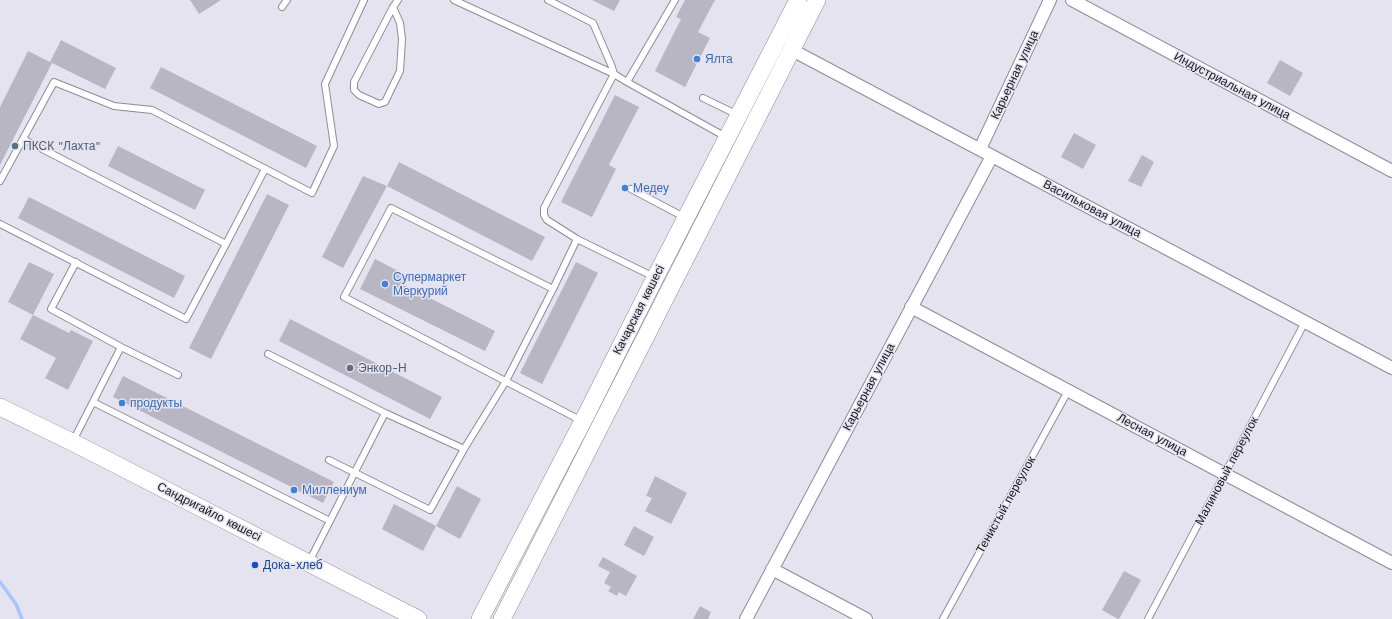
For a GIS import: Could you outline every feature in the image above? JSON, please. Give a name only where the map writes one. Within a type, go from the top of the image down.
[{"type":"main road","name":"Качарская көшесі","points":[[480,619],[798,0]]},
{"type":"main road","name":"Качарская көшесі","points":[[502,619],[817,0]]},
{"type":"main road","name":"Сандригайло көшесі","points":[[0,408],[72,442],[308,563],[401,613],[418,619]]},
{"type":"street","name":"Карьерная улица","points":[[980,149],[1050,0]]},
{"type":"street","name":"Индустриальная улица","points":[[1072,0],[1392,171]]},
{"type":"street","name":"Васильковая улица","points":[[792,50],[1392,368]]},
{"type":"street","name":"Карьерная улица","points":[[746,619],[992,156]]},
{"type":"street","points":[[688,214],[706,219]]},
{"type":"street","name":"Лесная улица","points":[[912,307],[1392,563]]},
{"type":"street","points":[[530,521],[547,530]]},
{"type":"street","points":[[772,569],[866,619]]},
{"type":"lane","points":[[282,7],[287,0]]},
{"type":"lane","points":[[0,181],[54,82],[114,106],[152,110],[312,193],[334,146],[325,84],[364,0]]},
{"type":"lane","points":[[393,8],[400,23],[402,39],[400,71],[385,102],[379,104],[358,95],[354,90],[354,82],[393,8],[398,0]]},
{"type":"lane","points":[[454,0],[614,74],[727,138]]},
{"type":"lane","points":[[548,0],[593,23],[614,74],[544,208],[544,215],[547,220],[577,239],[655,278]]},
{"type":"lane","points":[[626,82],[675,0]]},
{"type":"lane","points":[[703,98],[738,115]]},
{"type":"lane","points":[[23,139],[226,244]]},
{"type":"lane","points":[[0,224],[186,319],[265,169]]},
{"type":"lane","points":[[631,189],[688,214]]},
{"type":"lane","points":[[553,289],[391,208],[344,298],[583,421]]},
{"type":"lane","points":[[330,460],[430,510],[464,449],[506,381],[577,239]]},
{"type":"lane","points":[[76,262],[51,309],[121,347],[178,375]]},
{"type":"lane","name":"Малиновый переулок","points":[[1148,619],[1305,322]]},
{"type":"lane","points":[[72,442],[121,347]]},
{"type":"lane","points":[[268,354],[385,414],[464,449]]},
{"type":"lane","name":"Тенистый переулок","points":[[944,619],[1068,391]]},
{"type":"lane","points":[[93,402],[330,521]]},
{"type":"lane","points":[[308,563],[385,414]]},
{"type":"building","points":[[190,0],[221,0],[199,14]]},
{"type":"building","points":[[592,0],[620,0],[614,11]]},
{"type":"building","points":[[685,0],[715,0],[698,32],[710,38],[685,87],[655,71],[681,19],[676,17]]},
{"type":"building","points":[[61,40],[116,68],[105,89],[50,62]]},
{"type":"building","points":[[28,51],[52,63],[0,165],[0,107]]},
{"type":"building","points":[[1280,60],[1303,73],[1290,96],[1267,83]]},
{"type":"building","points":[[161,67],[317,146],[306,168],[150,88]]},
{"type":"building","points":[[615,95],[639,107],[609,165],[616,169],[592,217],[561,202]]},
{"type":"building","points":[[1074,133],[1096,145],[1083,169],[1061,157]]},
{"type":"building","points":[[118,146],[205,190],[195,210],[108,166]]},
{"type":"building","points":[[1142,155],[1154,162],[1141,187],[1128,181]]},
{"type":"building","points":[[399,162],[545,237],[532,261],[387,186]]},
{"type":"building","points":[[363,176],[387,186],[343,268],[322,257]]},
{"type":"building","points":[[267,194],[289,205],[211,359],[189,348]]},
{"type":"building","points":[[29,197],[185,276],[174,298],[18,218]]},
{"type":"building","points":[[375,259],[406,275],[402,284],[495,331],[485,351],[360,289]]},
{"type":"building","points":[[29,262],[54,274],[33,315],[8,302]]},
{"type":"building","points":[[576,262],[598,273],[542,384],[520,373]]},
{"type":"building","points":[[33,315],[69,333],[71,330],[93,341],[68,390],[45,378],[56,358],[20,339]]},
{"type":"building","points":[[290,319],[442,397],[430,419],[279,341]]},
{"type":"building","points":[[123,376],[334,482],[323,503],[113,397]]},
{"type":"building","points":[[655,476],[687,493],[671,524],[645,511],[652,498],[646,496]]},
{"type":"building","points":[[457,486],[481,499],[460,539],[436,526]]},
{"type":"building","points":[[394,504],[436,526],[423,551],[382,529]]},
{"type":"building","points":[[634,526],[654,537],[644,556],[624,545]]},
{"type":"building","points":[[603,557],[637,576],[626,596],[619,592],[617,596],[608,591],[611,587],[604,583],[610,572],[598,566]]},
{"type":"building","points":[[1124,571],[1141,580],[1118,619],[1102,610]]},
{"type":"building","points":[[700,606],[711,612],[708,619],[693,619]]},
{"type":"waterway","points":[[0,582],[16,604],[22,619]]},
{"type":"place","name":"Ялта","points":[[697,59]]},
{"type":"place","name":"ПКСК \"Лахта\"","points":[[15,146]]},
{"type":"place","name":"Медеу","points":[[625,188]]},
{"type":"place","name":"Супермаркет Меркурий","points":[[385,284]]},
{"type":"place","name":"Энкор-Н","points":[[350,368]]},
{"type":"place","name":"продукты","points":[[122,403]]},
{"type":"place","name":"Миллениум","points":[[294,490]]},
{"type":"place","name":"Дока-хлеб","points":[[255,565]]}]
